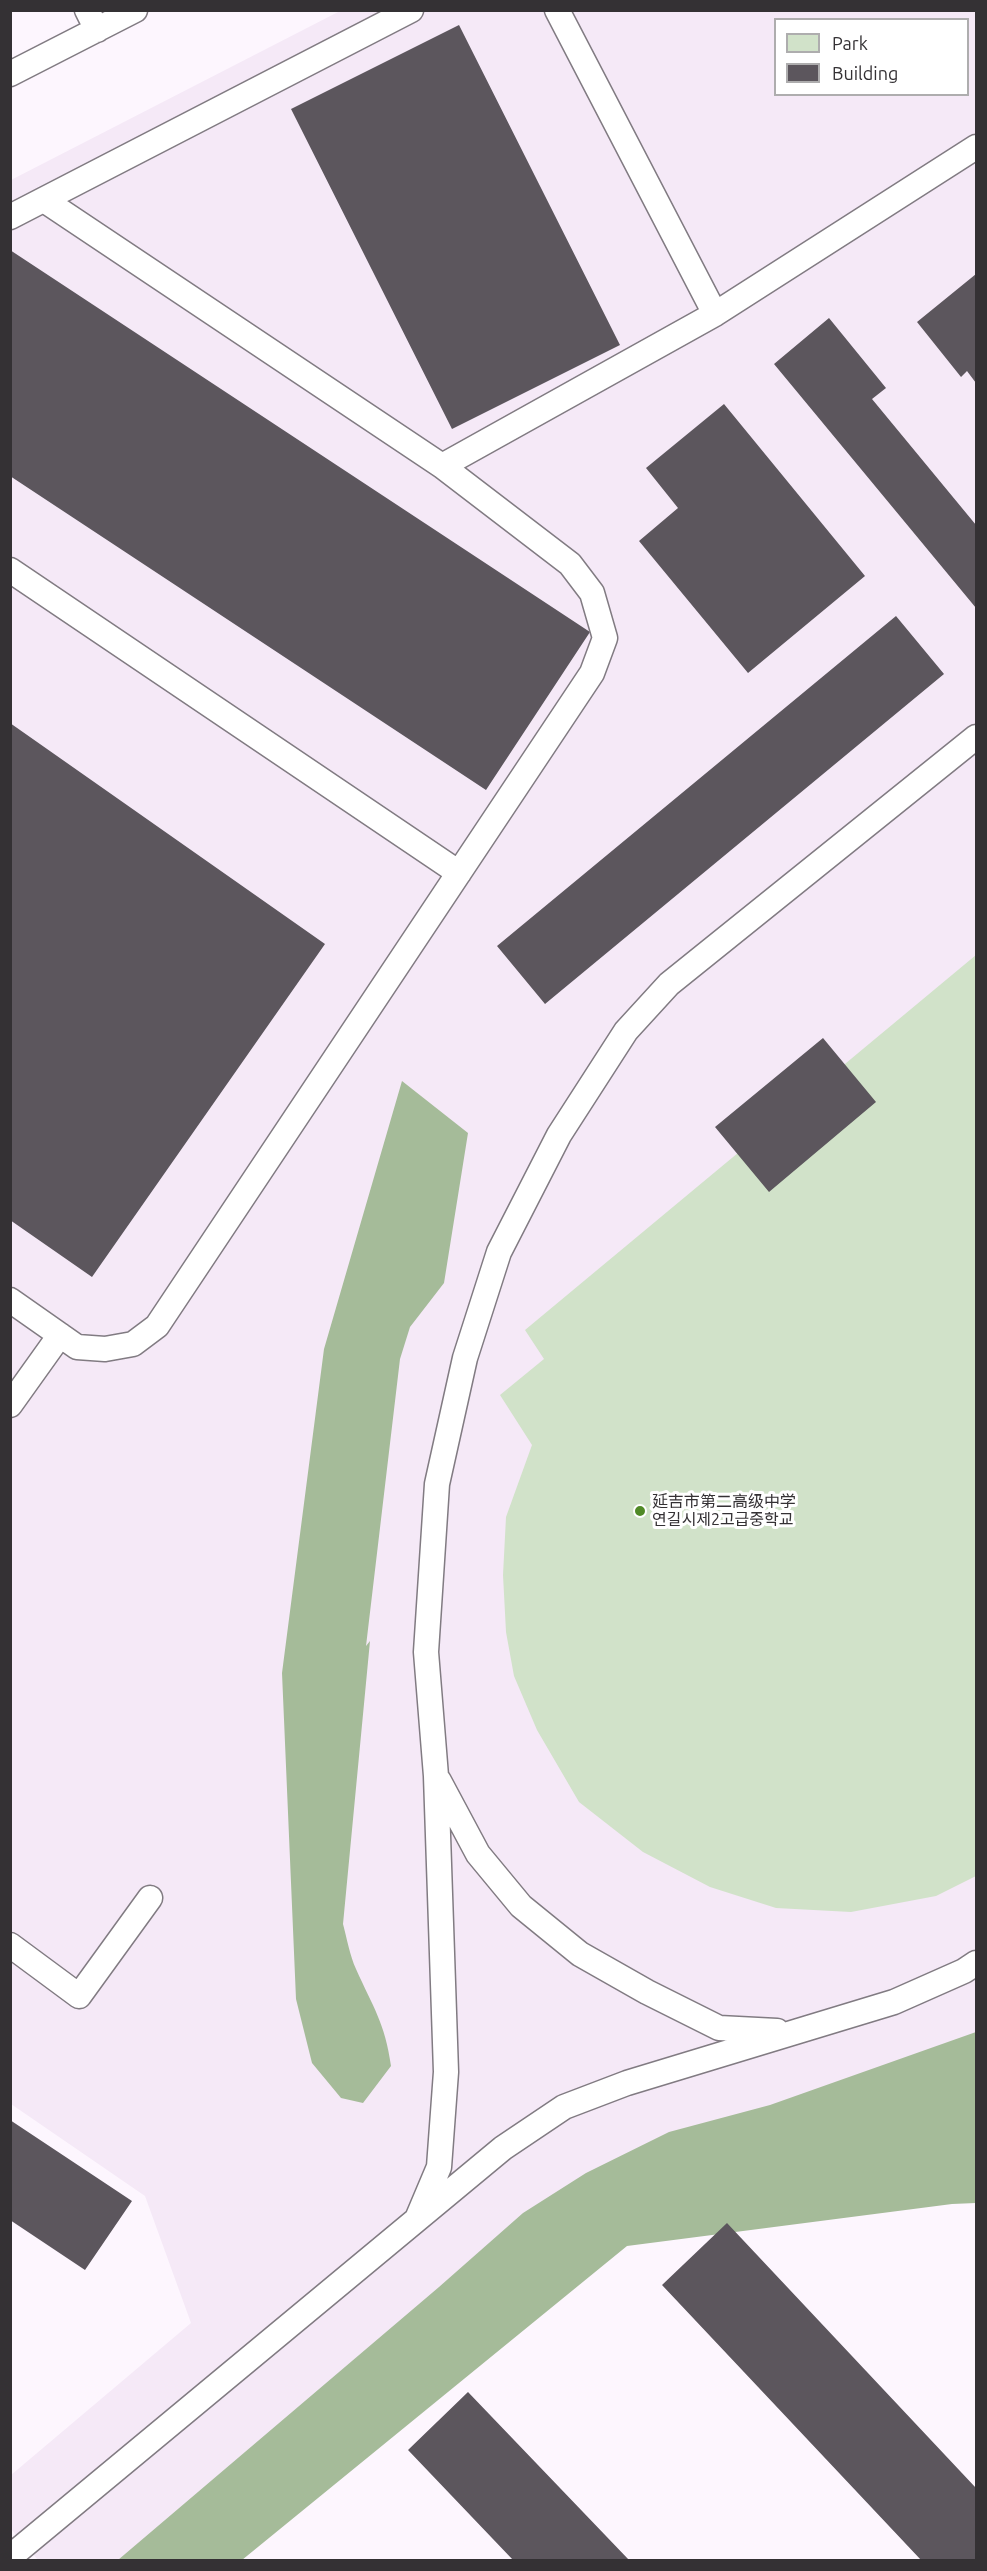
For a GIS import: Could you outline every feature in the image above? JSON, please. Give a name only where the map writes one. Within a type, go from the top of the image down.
[{"type":"lane","points":[[10,74],[92,20],[135,10]]},
{"type":"lane","points":[[10,217],[411,10]]},
{"type":"lane","points":[[557,10],[715,314]]},
{"type":"lane","points":[[442,466],[715,314],[976,147]]},
{"type":"lane","points":[[10,1300],[77,1347],[105,1349],[133,1344],[157,1326],[592,673],[605,638],[592,593],[570,564],[442,466],[44,200]]},
{"type":"lane","points":[[10,570],[459,873]]},
{"type":"lane","points":[[417,2219],[439,2167],[446,2072],[436,1776],[426,1652],[437,1484],[465,1358],[499,1252],[553,1146],[626,1031],[669,984],[976,737]]},
{"type":"lane","points":[[10,1405],[60,1335]]},
{"type":"lane","points":[[436,1776],[478,1854],[521,1906],[580,1954],[647,1992],[719,2028],[795,2032]]},
{"type":"lane","points":[[10,1945],[79,1996],[150,1898]]},
{"type":"lane","points":[[10,2557],[503,2148],[564,2107],[627,2083],[894,2002],[964,1971],[976,1963]]},
{"type":"shaded area","points":[[340,11],[976,11],[976,2176],[576,2209],[138,2560],[38,2560],[11,2529],[11,2475],[191,2323],[145,2196],[11,2104],[11,180]]},
{"type":"green space","points":[[976,955],[976,1876],[936,1896],[851,1912],[776,1908],[710,1887],[643,1852],[579,1802],[537,1730],[514,1676],[506,1632],[503,1575],[506,1517],[532,1445],[500,1395],[544,1359],[525,1330]]},
{"type":"green space","points":[[402,1081],[468,1133],[444,1283],[410,1327],[400,1359],[366,1646],[370,1641],[343,1924],[354,1964],[382,2026],[391,2066],[363,2103],[341,2098],[312,2063],[296,1999],[282,1673],[324,1349]]},
{"type":"green space","points":[[976,2032],[976,2203],[952,2204],[627,2246],[242,2560],[118,2560],[523,2213],[586,2173],[669,2132],[770,2105]]},
{"type":"building","points":[[459,25],[620,345],[452,429],[291,109]]},
{"type":"building","points":[[10,250],[590,632],[486,790],[10,476]]},
{"type":"building","points":[[976,274],[976,383],[967,371],[961,377],[917,322]]},
{"type":"building","points":[[829,318],[886,388],[872,399],[976,525],[976,608],[774,364]]},
{"type":"building","points":[[724,404],[865,576],[748,673],[639,541],[678,508],[646,468]]},
{"type":"building","points":[[896,616],[944,674],[545,1004],[497,946]]},
{"type":"building","points":[[10,723],[325,944],[92,1277],[10,1220]]},
{"type":"building","points":[[823,1038],[876,1102],[769,1192],[715,1127]]},
{"type":"building","points":[[10,2120],[132,2201],[85,2270],[10,2220]]},
{"type":"building","points":[[727,2223],[976,2488],[976,2560],[921,2560],[662,2285]]},
{"type":"building","points":[[468,2392],[629,2560],[513,2560],[408,2450]]},
{"type":"place","name":"延吉市第二高级中学 연길시제2고급중학교","points":[[640,1511]]}]
